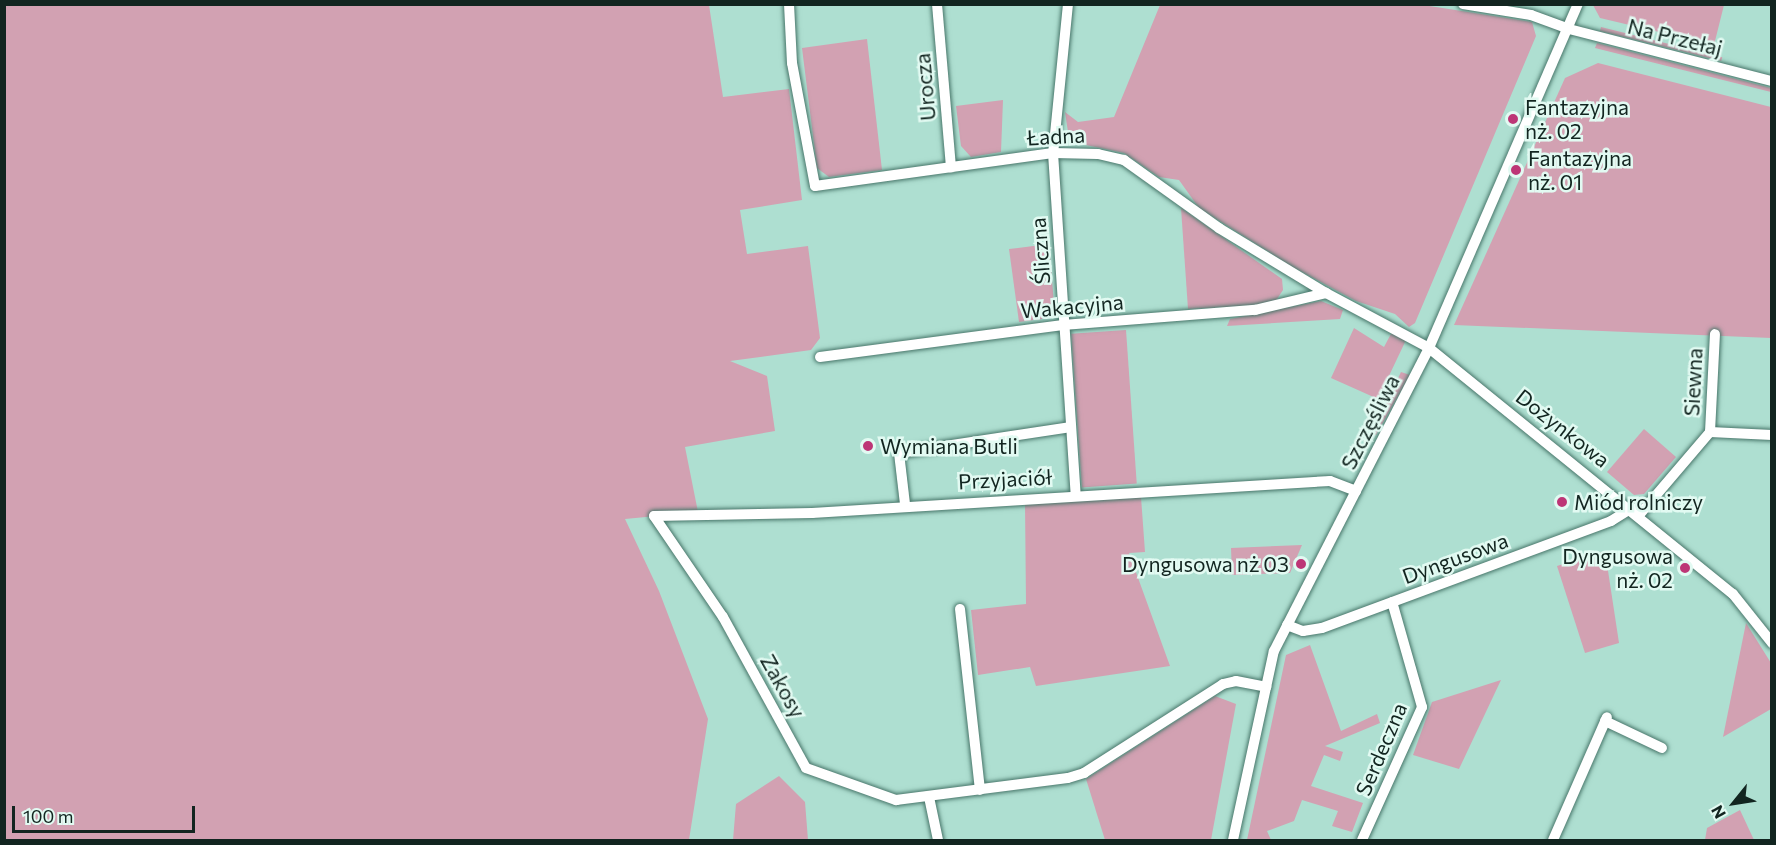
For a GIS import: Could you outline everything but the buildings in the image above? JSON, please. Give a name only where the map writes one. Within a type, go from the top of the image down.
[{"type":"street","name":"Ładna","points":[[789,4],[792,63],[815,186],[1053,153],[1098,153],[1124,160],[1219,228],[1326,293],[1430,348]]},
{"type":"street","name":"Urocza","points":[[937,4],[951,167]]},
{"type":"street","name":"Śliczna","points":[[1068,4],[1053,153],[1076,495]]},
{"type":"street","name":"Na Przełaj","points":[[1464,4],[1531,15],[1569,30],[1772,81]]},
{"type":"street","name":"Szczęśliwa","points":[[1233,840],[1274,651],[1430,348],[1569,30],[1578,4]]},
{"type":"street","name":"Wakacyjna","points":[[820,357],[1063,325],[1245,312],[1326,293]]},
{"type":"street","name":"Siewna","points":[[1636,511],[1710,432],[1715,334]]},
{"type":"street","name":"Dożynkowa","points":[[1430,348],[1636,511],[1737,597],[1772,643]]},
{"type":"street","points":[[905,504],[899,453],[1071,428]]},
{"type":"street","points":[[1710,432],[1772,435]]},
{"type":"street","name":"Przyjaciół","points":[[654,516],[812,513],[905,504],[1330,481],[1356,491]]},
{"type":"street","name":"Dyngusowa","points":[[1287,625],[1314,630],[1636,511]]},
{"type":"street","name":"Zakosy","points":[[654,516],[723,617],[806,768],[896,800],[929,798],[1084,773],[1223,684],[1236,681],[1266,687]]},
{"type":"street","name":"Serdeczna","points":[[1362,840],[1422,707],[1392,602]]},
{"type":"street","points":[[960,609],[980,790]]},
{"type":"street","points":[[1553,840],[1606,719],[1662,748]]},
{"type":"street","points":[[929,798],[938,840]]},
{"type":"shaded area","points":[[5,5],[709,5],[723,97],[789,89],[802,200],[740,210],[747,254],[808,246],[820,338],[811,350],[730,361],[767,376],[775,431],[685,447],[698,512],[625,519],[659,591],[708,719],[689,840],[5,840]]},
{"type":"shaded area","points":[[1160,5],[1423,5],[1532,22],[1536,36],[1415,323],[1409,327],[1395,314],[1356,301],[1291,266],[1199,208],[1179,180],[1159,177],[1124,153],[1081,144],[1081,137],[1068,132],[1065,112],[1078,122],[1114,117]]},
{"type":"shaded area","points":[[1593,5],[1724,5],[1714,45],[1600,18]]},
{"type":"shaded area","points":[[1601,27],[1722,57],[1721,61],[1600,31]]},
{"type":"shaded area","points":[[867,39],[882,170],[829,177],[817,168],[802,48]]},
{"type":"shaded area","points":[[1597,43],[1771,88],[1771,92],[1595,48]]},
{"type":"shaded area","points":[[1598,63],[1771,107],[1771,338],[1454,325],[1565,78]]},
{"type":"shaded area","points":[[1003,100],[1001,152],[971,157],[961,146],[956,106]]},
{"type":"shaded area","points":[[1181,208],[1282,279],[1283,290],[1273,305],[1188,309]]},
{"type":"shaded area","points":[[1049,244],[1054,304],[1042,319],[1019,322],[1009,249]]},
{"type":"shaded area","points":[[1321,301],[1343,310],[1340,319],[1227,326],[1230,319]]},
{"type":"shaded area","points":[[1354,328],[1384,347],[1392,332],[1406,340],[1378,399],[1331,378]]},
{"type":"shaded area","points":[[1126,330],[1137,484],[1082,487],[1071,334]]},
{"type":"shaded area","points":[[1401,372],[1410,375],[1376,435],[1372,433]]},
{"type":"shaded area","points":[[1644,429],[1676,457],[1644,494],[1634,495],[1607,472]]},
{"type":"shaded area","points":[[1141,497],[1145,552],[1129,553],[1170,666],[1036,686],[1030,667],[978,675],[971,610],[1026,604],[1025,503]]},
{"type":"shaded area","points":[[1302,545],[1290,573],[1232,575],[1231,548]]},
{"type":"shaded area","points":[[1605,551],[1619,643],[1585,653],[1557,566]]},
{"type":"shaded area","points":[[1746,623],[1771,663],[1771,709],[1723,737]]},
{"type":"shaded area","points":[[1310,645],[1341,731],[1377,714],[1380,723],[1325,746],[1343,752],[1340,761],[1324,755],[1311,786],[1363,803],[1352,832],[1332,826],[1338,811],[1302,800],[1294,821],[1267,831],[1271,840],[1247,840],[1286,655]]},
{"type":"shaded area","points":[[1501,680],[1459,769],[1413,755],[1432,702]]},
{"type":"shaded area","points":[[1215,696],[1236,704],[1211,840],[1105,840],[1086,779]]},
{"type":"shaded area","points":[[779,776],[805,802],[808,840],[733,840],[736,804]]},
{"type":"shaded area","points":[[1740,810],[1754,840],[1705,840],[1707,828]]},
{"type":"place","name":"Fantazyjna nż. 02","points":[[1513,119]]},
{"type":"place","name":"Fantazyjna nż. 01","points":[[1516,170]]},
{"type":"place","name":"Wymiana Butli","points":[[868,446]]},
{"type":"place","name":"Miód rolniczy","points":[[1562,502]]},
{"type":"place","name":"Dyngusowa nż 03","points":[[1301,564]]},
{"type":"place","name":"Dyngusowa nż. 02","points":[[1685,568]]}]
